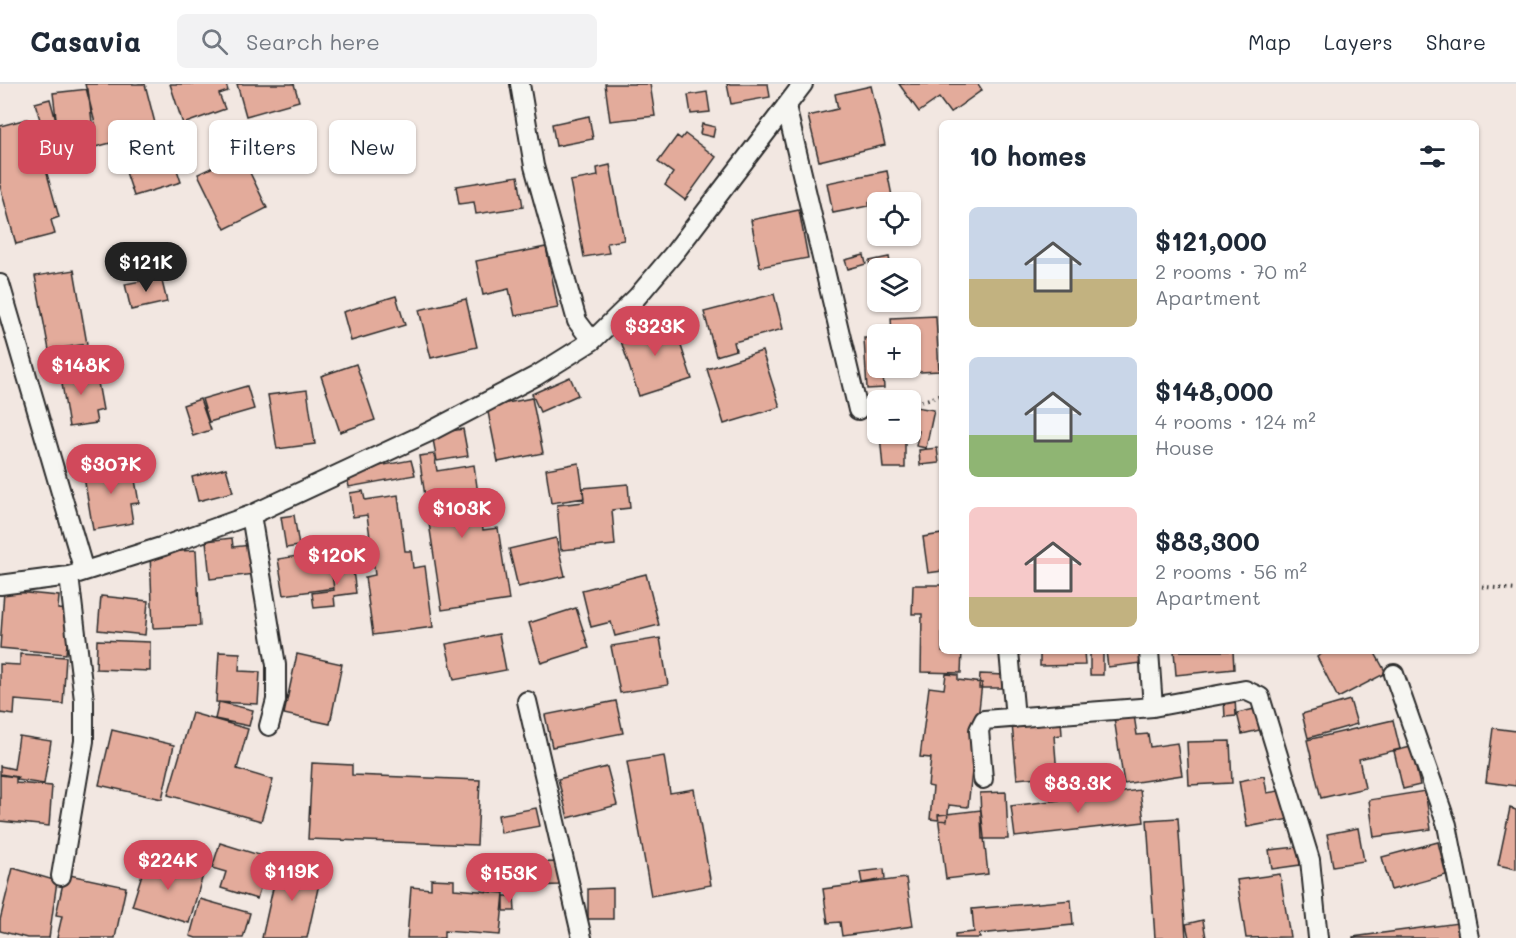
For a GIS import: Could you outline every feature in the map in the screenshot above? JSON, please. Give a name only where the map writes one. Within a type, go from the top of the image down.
[{"type":"street","points":[[520,84],[534,166],[543,200],[577,321],[592,341]]},
{"type":"street","points":[[0,585],[76,574],[251,515],[429,432],[536,376],[592,341],[637,297],[675,252],[803,84]]},
{"type":"street","points":[[786,106],[858,410]]},
{"type":"street","points":[[0,284],[76,574],[84,700],[84,741],[61,876]]},
{"type":"street","points":[[251,515],[276,665],[276,700],[269,726]]},
{"type":"street","points":[[1009,654],[1015,718]]},
{"type":"street","points":[[1149,654],[1154,707]]},
{"type":"street","points":[[1394,674],[1447,825],[1469,938]]},
{"type":"street","points":[[983,780],[979,730],[984,720],[1154,707],[1245,690],[1260,697],[1310,860],[1318,938]]},
{"type":"street","points":[[527,701],[582,938]]},
{"type":"path","points":[[921,402],[939,396]]},
{"type":"path","points":[[1479,586],[1516,590]]},
{"type":"building","points":[[85,84],[145,84],[154,120],[108,120],[108,144],[96,147],[94,120]]},
{"type":"building","points":[[170,84],[226,84],[228,91],[219,94],[225,109],[194,120],[182,120]]},
{"type":"building","points":[[237,84],[294,84],[299,101],[246,116]]},
{"type":"building","points":[[605,84],[650,84],[655,116],[610,121]]},
{"type":"building","points":[[727,84],[768,84],[770,97],[731,104]]},
{"type":"building","points":[[899,84],[978,84],[982,90],[950,113],[939,98],[919,112]]},
{"type":"building","points":[[871,86],[885,145],[819,161],[808,116],[838,109],[835,94]]},
{"type":"building","points":[[88,89],[92,120],[56,120],[53,93]]},
{"type":"building","points":[[707,92],[710,112],[691,114],[688,95]]},
{"type":"building","points":[[50,99],[56,120],[40,120],[35,103]]},
{"type":"building","points":[[589,116],[593,139],[556,146],[552,124]]},
{"type":"building","points":[[18,121],[18,174],[47,174],[59,217],[51,220],[55,234],[16,244],[0,186],[0,126]]},
{"type":"building","points":[[702,124],[715,127],[713,137],[700,134]]},
{"type":"building","points":[[685,134],[716,157],[685,200],[665,185],[673,173],[658,162],[677,136],[681,139]]},
{"type":"building","points":[[610,165],[624,240],[607,243],[609,253],[584,257],[570,181],[598,176],[597,168]]},
{"type":"building","points":[[209,169],[209,174],[251,174],[267,208],[225,229],[198,174]]},
{"type":"building","points":[[887,171],[891,192],[867,192],[867,206],[833,213],[827,183]]},
{"type":"building","points":[[127,174],[178,174],[181,182],[134,196]]},
{"type":"building","points":[[518,176],[523,207],[476,214],[474,202],[459,204],[456,186]]},
{"type":"building","points":[[799,210],[808,258],[760,267],[751,220]]},
{"type":"building","points":[[546,247],[558,308],[515,316],[509,289],[483,295],[476,261]]},
{"type":"building","points":[[864,255],[866,264],[848,269],[845,260]]},
{"type":"building","points":[[74,270],[87,344],[49,350],[35,276]]},
{"type":"building","points":[[161,277],[167,302],[131,310],[125,284]]},
{"type":"building","points":[[774,294],[783,329],[734,342],[736,350],[716,356],[704,312]]},
{"type":"building","points":[[396,296],[405,325],[351,341],[343,312]]},
{"type":"building","points":[[466,299],[477,347],[431,358],[419,310]]},
{"type":"building","points":[[936,316],[939,371],[921,372],[921,324],[891,324],[891,318]]},
{"type":"building","points":[[672,319],[692,379],[639,396],[619,335]]},
{"type":"building","points":[[864,338],[867,338],[867,378],[883,378],[884,388],[867,389]]},
{"type":"building","points":[[762,351],[780,407],[724,424],[707,369]]},
{"type":"building","points":[[356,364],[375,420],[340,432],[321,376]]},
{"type":"building","points":[[95,366],[103,410],[95,412],[97,423],[69,427],[60,371]]},
{"type":"building","points":[[570,377],[578,395],[540,412],[532,394]]},
{"type":"building","points":[[247,386],[254,409],[209,422],[202,399]]},
{"type":"building","points":[[307,390],[315,444],[277,449],[268,395]]},
{"type":"building","points":[[532,398],[543,453],[498,462],[487,407]]},
{"type":"building","points":[[200,399],[211,430],[193,436],[183,405]]},
{"type":"building","points":[[921,408],[934,410],[926,448],[916,446],[921,444]]},
{"type":"building","points":[[463,429],[468,456],[437,461],[432,434]]},
{"type":"building","points":[[881,444],[905,444],[905,468],[883,468]]},
{"type":"building","points":[[937,448],[939,463],[920,465],[919,450]]},
{"type":"building","points":[[434,454],[437,471],[474,465],[483,530],[498,528],[509,600],[442,610],[419,456]]},
{"type":"building","points":[[411,460],[415,475],[349,487],[346,472]]},
{"type":"building","points":[[132,462],[139,503],[130,504],[133,523],[93,530],[83,471]]},
{"type":"building","points":[[579,463],[584,498],[551,503],[546,469]]},
{"type":"building","points":[[226,468],[233,492],[198,501],[192,477]]},
{"type":"building","points":[[628,484],[630,508],[612,510],[615,545],[561,550],[557,505],[584,502],[583,488]]},
{"type":"building","points":[[363,491],[365,500],[398,495],[405,551],[411,551],[413,568],[425,566],[433,627],[373,635],[365,577],[375,575],[367,515],[353,517],[350,493]]},
{"type":"building","points":[[294,515],[299,546],[286,548],[281,517]]},
{"type":"building","points":[[939,534],[939,571],[928,573],[923,537]]},
{"type":"building","points":[[232,538],[233,547],[251,545],[255,574],[210,579],[206,541]]},
{"type":"building","points":[[556,538],[565,576],[518,587],[509,549]]},
{"type":"building","points":[[196,550],[200,626],[153,628],[150,553]]},
{"type":"building","points":[[328,551],[334,588],[284,595],[278,559]]},
{"type":"building","points":[[352,563],[356,593],[334,596],[335,606],[314,608],[312,593],[334,590],[331,565]]},
{"type":"building","points":[[646,574],[659,625],[615,636],[611,622],[591,627],[582,590]]},
{"type":"building","points":[[913,585],[939,585],[939,654],[962,654],[961,673],[921,672],[922,614],[912,614]]},
{"type":"building","points":[[4,591],[59,596],[58,609],[70,610],[66,654],[0,648]]},
{"type":"building","points":[[101,596],[148,601],[145,635],[98,630]]},
{"type":"building","points":[[576,608],[589,648],[541,663],[529,623]]},
{"type":"building","points":[[499,634],[506,670],[454,680],[446,644]]},
{"type":"building","points":[[660,638],[668,685],[620,693],[611,646]]},
{"type":"building","points":[[97,640],[150,642],[150,671],[96,669]]},
{"type":"building","points":[[219,652],[240,653],[239,671],[260,672],[258,704],[216,702]]},
{"type":"building","points":[[20,654],[66,657],[63,704],[15,700],[14,715],[0,713],[0,664],[20,665]]},
{"type":"building","points":[[297,654],[342,664],[330,724],[284,714]]},
{"type":"building","points":[[1040,654],[1084,654],[1085,665],[1040,666]]},
{"type":"building","points":[[1090,654],[1103,654],[1103,675],[1090,675]]},
{"type":"building","points":[[1106,654],[1148,654],[1149,662],[1108,667]]},
{"type":"building","points":[[1174,654],[1233,654],[1234,669],[1176,675]]},
{"type":"building","points":[[1322,654],[1376,654],[1386,673],[1338,698],[1317,657]]},
{"type":"building","points":[[946,674],[958,675],[958,680],[982,683],[968,807],[949,805],[947,821],[930,819],[933,787],[928,786],[931,758],[920,757],[929,687],[944,689]]},
{"type":"building","points":[[980,674],[1005,675],[1004,688],[979,688]]},
{"type":"building","points":[[1235,699],[1236,716],[1225,717],[1224,700]]},
{"type":"building","points":[[1350,700],[1357,724],[1308,738],[1302,714]]},
{"type":"building","points":[[616,701],[623,733],[552,747],[545,715]]},
{"type":"building","points":[[219,702],[253,710],[249,726],[215,719]]},
{"type":"building","points":[[1259,708],[1264,729],[1242,734],[1237,713]]},
{"type":"building","points":[[192,713],[248,729],[237,769],[273,780],[261,821],[168,795]]},
{"type":"building","points":[[1134,715],[1137,735],[1148,734],[1150,747],[1177,743],[1182,775],[1124,784],[1114,718]]},
{"type":"building","points":[[1061,720],[1062,735],[1054,736],[1058,787],[1039,788],[1038,777],[1017,779],[1012,724]]},
{"type":"building","points":[[1393,720],[1400,749],[1359,759],[1365,788],[1321,798],[1307,740]]},
{"type":"building","points":[[1493,728],[1516,731],[1516,786],[1486,782]]},
{"type":"building","points":[[112,730],[174,745],[162,799],[99,785]]},
{"type":"building","points":[[19,736],[51,741],[44,784],[17,780],[18,777],[0,774],[0,766],[14,769]]},
{"type":"building","points":[[1230,741],[1232,783],[1189,785],[1187,742]]},
{"type":"building","points":[[1411,747],[1420,785],[1403,789],[1394,751]]},
{"type":"building","points":[[664,756],[670,793],[694,789],[711,885],[651,896],[627,762]]},
{"type":"building","points":[[312,763],[352,765],[352,775],[480,780],[477,845],[308,839]]},
{"type":"building","points":[[607,767],[617,805],[568,818],[558,779]]},
{"type":"building","points":[[0,775],[16,777],[16,783],[52,786],[49,826],[0,821]]},
{"type":"building","points":[[1264,776],[1267,793],[1285,790],[1290,819],[1247,827],[1239,781]]},
{"type":"building","points":[[1140,790],[1144,822],[1015,837],[1011,806]]},
{"type":"building","points":[[1425,791],[1431,829],[1374,837],[1369,800]]},
{"type":"building","points":[[1006,792],[1008,839],[982,839],[980,793]]},
{"type":"building","points":[[536,808],[540,826],[501,833],[498,815]]},
{"type":"building","points":[[1510,808],[1516,810],[1516,869],[1498,865]]},
{"type":"building","points":[[981,810],[988,874],[946,879],[938,815]]},
{"type":"building","points":[[1178,818],[1186,938],[1155,938],[1147,820]]},
{"type":"building","points":[[1358,828],[1364,861],[1333,866],[1327,834]]},
{"type":"building","points":[[1438,842],[1446,875],[1391,890],[1382,857]]},
{"type":"building","points":[[220,843],[269,858],[257,899],[221,888],[226,872],[212,868]]},
{"type":"building","points":[[1297,847],[1300,865],[1272,869],[1269,850]]},
{"type":"building","points":[[147,858],[203,875],[189,923],[132,906]]},
{"type":"building","points":[[279,861],[322,870],[307,938],[262,938]]},
{"type":"building","points":[[558,862],[559,885],[507,887],[507,863]]},
{"type":"building","points":[[13,868],[57,881],[49,938],[27,938],[0,931],[0,920]]},
{"type":"building","points":[[884,869],[885,879],[862,883],[860,872]]},
{"type":"building","points":[[65,874],[126,887],[115,938],[57,938],[62,916],[56,915]]},
{"type":"building","points":[[1280,874],[1290,937],[1246,938],[1237,880]]},
{"type":"building","points":[[906,878],[913,926],[842,936],[840,922],[828,923],[823,889]]},
{"type":"building","points":[[431,879],[454,880],[454,889],[504,893],[500,935],[444,931],[444,938],[407,938],[411,887],[431,889]]},
{"type":"building","points":[[613,888],[613,919],[588,919],[588,889]]},
{"type":"building","points":[[504,896],[514,896],[515,911],[504,911]]},
{"type":"building","points":[[200,899],[250,913],[243,938],[190,936]]},
{"type":"building","points":[[1071,900],[1073,925],[979,934],[980,938],[955,938],[955,934],[974,932],[972,909]]},
{"type":"building","points":[[1203,920],[1206,938],[1189,938],[1186,924]]},
{"type":"building","points":[[1458,923],[1460,938],[1353,938],[1353,937]]}]
